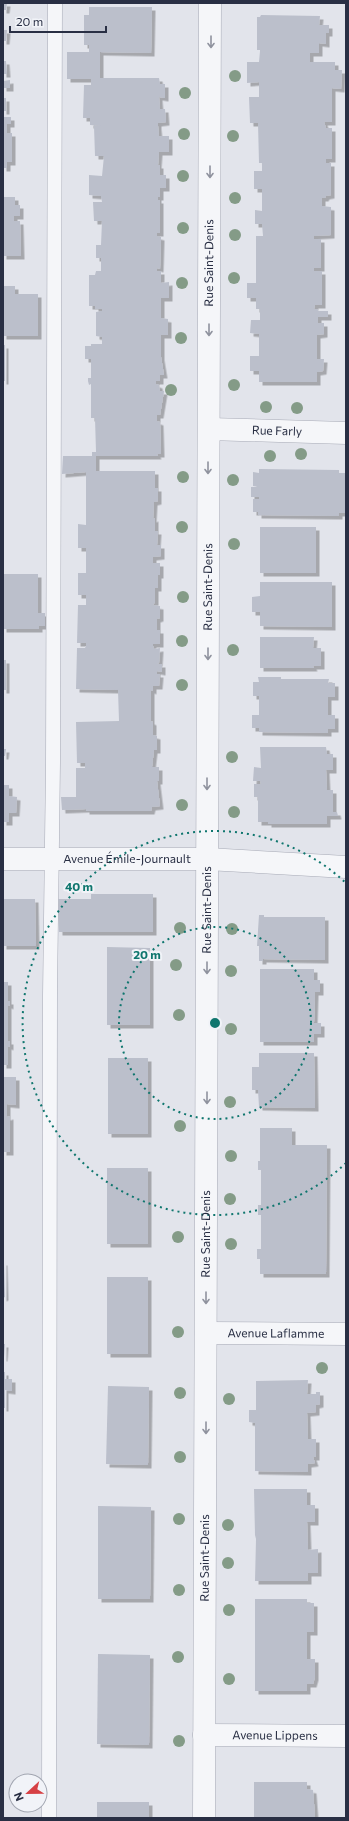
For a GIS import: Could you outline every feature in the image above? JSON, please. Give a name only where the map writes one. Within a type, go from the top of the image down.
[{"type":"street","name":"Rue Saint-Denis","points":[[204,1818],[210,3]]},
{"type":"street","name":"Rue Farly","points":[[208,429],[346,433]]},
{"type":"street","name":"Avenue Émile-Journault","points":[[3,859],[207,859],[346,867]]},
{"type":"street","name":"Avenue Laflamme","points":[[206,1333],[346,1334]]},
{"type":"street","name":"Avenue Lippens","points":[[204,1736],[346,1736]]},
{"type":"lane","points":[[49,1818],[50,995],[52,859],[55,3]]},
{"type":"building","points":[[3,3],[7,3],[6,10],[3,10]]},
{"type":"building","points":[[89,7],[152,7],[151,53],[100,52],[100,78],[159,78],[160,84],[165,84],[165,98],[159,97],[160,109],[165,109],[166,122],[158,123],[159,136],[169,136],[169,152],[159,152],[158,165],[160,165],[160,175],[166,175],[166,188],[160,188],[160,197],[158,197],[158,200],[160,200],[160,233],[157,233],[157,236],[161,237],[160,269],[157,268],[157,271],[161,271],[161,283],[169,282],[169,298],[161,298],[161,318],[168,319],[168,335],[161,335],[161,357],[164,375],[160,375],[160,381],[156,381],[156,384],[159,385],[160,391],[164,391],[160,415],[157,415],[157,421],[160,422],[161,454],[157,454],[158,456],[96,456],[96,471],[155,471],[155,488],[158,488],[158,501],[154,502],[153,519],[155,518],[155,531],[158,531],[157,545],[161,545],[161,556],[153,557],[153,563],[160,563],[160,575],[158,575],[158,588],[155,588],[155,602],[153,605],[160,606],[160,618],[157,619],[157,630],[160,630],[160,644],[153,644],[153,646],[154,649],[160,648],[159,663],[157,664],[162,664],[162,672],[157,671],[157,674],[160,674],[159,686],[153,686],[153,691],[151,690],[151,721],[153,722],[153,735],[157,736],[157,750],[154,750],[152,767],[159,767],[159,781],[157,781],[160,806],[152,807],[151,811],[86,811],[86,809],[62,810],[61,797],[76,797],[76,768],[85,768],[85,763],[77,763],[76,722],[119,721],[118,690],[76,689],[77,648],[85,648],[86,646],[86,643],[77,643],[78,605],[86,605],[86,595],[78,595],[78,573],[86,573],[86,548],[78,548],[78,524],[86,525],[86,472],[62,474],[63,456],[92,456],[92,452],[96,452],[95,418],[91,418],[91,384],[89,385],[88,381],[88,378],[91,378],[91,359],[85,359],[85,346],[91,346],[91,344],[102,344],[102,337],[96,336],[96,312],[102,311],[102,309],[95,309],[95,306],[89,306],[89,275],[95,275],[96,271],[101,271],[101,258],[96,258],[96,245],[101,245],[102,221],[94,221],[93,202],[102,202],[101,196],[89,195],[89,175],[102,176],[104,156],[95,156],[94,126],[101,126],[90,125],[90,118],[83,118],[84,85],[91,85],[91,79],[67,79],[67,52],[89,52],[89,45],[84,45],[84,15],[89,15]]},
{"type":"building","points":[[261,15],[320,16],[319,25],[329,25],[329,33],[326,33],[326,44],[319,43],[319,53],[310,53],[310,62],[335,62],[335,70],[342,70],[341,89],[332,88],[332,122],[324,122],[326,128],[332,128],[332,159],[326,159],[326,163],[331,163],[331,195],[322,198],[322,206],[331,207],[331,235],[314,236],[314,239],[321,239],[321,268],[314,268],[314,271],[322,271],[322,305],[315,305],[314,309],[317,309],[318,311],[328,311],[328,317],[318,317],[318,323],[324,323],[324,334],[317,335],[317,359],[324,359],[323,371],[317,372],[317,382],[259,382],[259,371],[250,371],[250,356],[259,356],[259,334],[250,333],[251,320],[260,320],[260,309],[256,309],[256,298],[247,298],[247,283],[256,283],[256,236],[263,236],[262,224],[255,224],[255,210],[262,211],[262,189],[254,189],[254,171],[262,171],[262,163],[259,163],[258,123],[250,123],[249,97],[259,97],[259,82],[247,83],[247,62],[259,62],[260,50],[257,50],[257,17],[260,17]]},
{"type":"building","points":[[3,30],[7,30],[6,41],[3,41]]},
{"type":"building","points":[[3,61],[6,61],[7,74],[3,74]]},
{"type":"building","points":[[10,80],[10,88],[3,88],[3,81]]},
{"type":"building","points":[[3,98],[6,98],[6,111],[3,111]]},
{"type":"building","points":[[3,117],[11,117],[11,124],[7,124],[7,133],[12,133],[12,162],[7,162],[7,168],[3,168]]},
{"type":"building","points":[[3,197],[15,197],[15,205],[20,205],[20,216],[14,216],[14,221],[20,221],[21,256],[3,256]]},
{"type":"building","points":[[3,286],[15,286],[15,294],[38,294],[38,336],[3,336]]},
{"type":"building","points":[[3,345],[5,345],[5,381],[3,381]]},
{"type":"building","points":[[259,469],[339,470],[339,473],[346,473],[345,513],[339,513],[339,516],[258,515],[258,512],[253,512],[253,499],[259,499],[259,497],[251,497],[251,487],[259,487],[253,486],[253,472],[259,473]]},
{"type":"building","points":[[260,527],[316,527],[316,573],[260,573]]},
{"type":"building","points":[[3,574],[38,574],[38,613],[45,613],[45,626],[39,626],[39,629],[3,629]]},
{"type":"building","points":[[260,582],[332,582],[332,627],[260,626],[260,612],[252,612],[252,597],[260,596]]},
{"type":"building","points":[[260,637],[314,637],[313,648],[321,648],[321,666],[313,666],[314,668],[260,668]]},
{"type":"building","points":[[3,660],[6,660],[6,690],[3,690]]},
{"type":"building","points":[[258,677],[281,677],[281,679],[329,679],[328,683],[335,683],[335,697],[328,697],[328,715],[335,715],[335,729],[328,729],[328,733],[259,732],[259,728],[252,728],[252,715],[259,715],[259,696],[253,696],[253,682],[259,682]]},
{"type":"building","points":[[260,747],[326,747],[327,754],[333,754],[333,770],[326,770],[327,790],[333,790],[333,812],[337,812],[338,816],[327,816],[327,824],[268,824],[268,822],[258,822],[258,797],[254,797],[254,784],[261,784],[260,781],[253,781],[254,767],[261,768]]},
{"type":"building","points":[[3,749],[6,749],[5,756],[3,756]]},
{"type":"building","points":[[3,785],[9,785],[9,796],[17,797],[16,813],[9,813],[9,822],[3,822]]},
{"type":"building","points":[[91,894],[153,894],[153,932],[59,932],[58,899],[91,899]]},
{"type":"building","points":[[3,899],[35,899],[36,946],[3,946]]},
{"type":"building","points":[[259,915],[264,915],[264,917],[325,917],[325,960],[263,959],[263,961],[259,961],[259,946],[257,946]]},
{"type":"building","points":[[107,947],[150,948],[150,1025],[107,1025]]},
{"type":"building","points":[[260,969],[314,969],[314,980],[320,980],[320,992],[315,992],[314,1023],[321,1023],[321,1034],[314,1034],[314,1042],[260,1042]]},
{"type":"building","points":[[3,982],[8,982],[8,1001],[10,1001],[10,1006],[8,1005],[8,1041],[10,1041],[10,1047],[8,1046],[8,1065],[3,1065]]},
{"type":"building","points":[[259,1053],[314,1053],[315,1108],[259,1107],[258,1090],[252,1090],[252,1067],[259,1067]]},
{"type":"building","points":[[108,1058],[148,1058],[148,1134],[108,1134]]},
{"type":"building","points":[[3,1077],[16,1077],[16,1105],[7,1104],[7,1117],[10,1116],[10,1152],[3,1152]]},
{"type":"building","points":[[260,1128],[292,1128],[292,1145],[327,1145],[326,1274],[260,1274],[260,1259],[257,1259],[257,1249],[261,1249],[261,1215],[258,1215],[258,1205],[261,1205],[261,1170],[258,1170],[258,1161],[260,1161]]},
{"type":"building","points":[[107,1168],[148,1168],[148,1244],[107,1244]]},
{"type":"building","points":[[3,1262],[5,1297],[3,1298]]},
{"type":"building","points":[[107,1277],[148,1277],[148,1354],[107,1354]]},
{"type":"building","points":[[3,1344],[5,1344],[4,1358],[3,1358]]},
{"type":"building","points":[[3,1372],[5,1372],[5,1379],[12,1379],[12,1391],[5,1390],[5,1408],[3,1408]]},
{"type":"building","points":[[308,1380],[307,1394],[316,1394],[316,1392],[320,1392],[320,1404],[316,1405],[316,1412],[307,1413],[308,1439],[316,1439],[316,1457],[313,1457],[315,1463],[308,1464],[308,1472],[255,1471],[255,1423],[249,1422],[249,1410],[256,1410],[256,1381]]},
{"type":"building","points":[[108,1386],[149,1387],[148,1465],[106,1464]]},
{"type":"building","points":[[254,1489],[307,1489],[307,1505],[315,1505],[315,1522],[307,1522],[308,1550],[318,1549],[318,1573],[308,1573],[308,1581],[255,1581],[256,1539]]},
{"type":"building","points":[[98,1506],[151,1507],[150,1599],[98,1599]]},
{"type":"building","points":[[255,1599],[307,1599],[307,1603],[314,1603],[314,1632],[307,1632],[307,1659],[315,1659],[315,1677],[313,1684],[307,1684],[307,1691],[255,1691]]},
{"type":"building","points":[[98,1654],[150,1655],[149,1745],[97,1744]]},
{"type":"building","points":[[254,1782],[307,1782],[307,1789],[313,1790],[315,1817],[254,1818]]},
{"type":"building","points":[[97,1802],[149,1802],[149,1818],[97,1818]]}]
